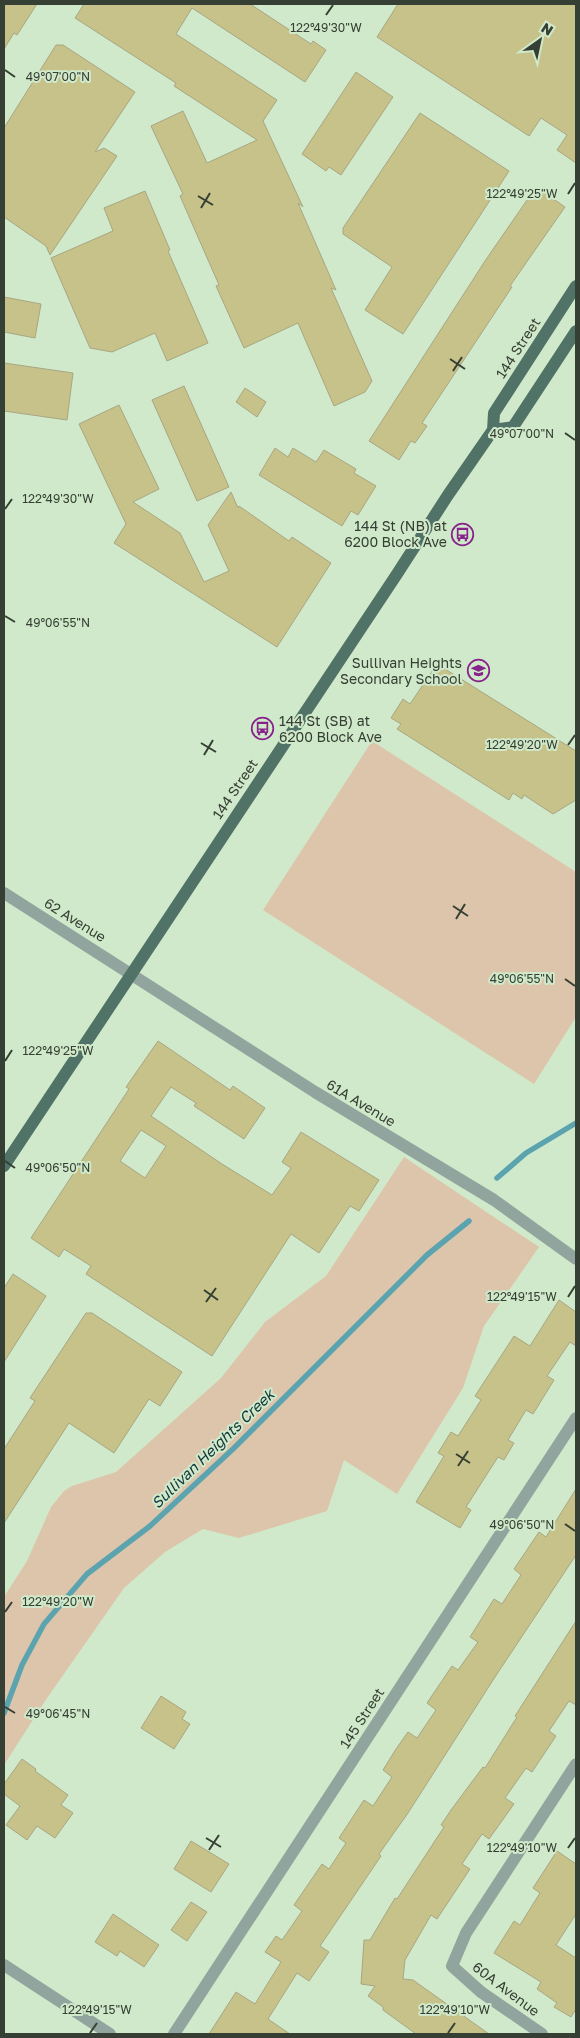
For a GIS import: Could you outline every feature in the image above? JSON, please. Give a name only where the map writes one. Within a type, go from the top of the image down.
[{"type":"main road","name":"144 Street","points":[[4,1166],[130,973],[398,574],[448,495],[494,430],[494,413],[576,286]]},
{"type":"main road","points":[[494,430],[513,427],[576,331]]},
{"type":"street","name":"62 Avenue","points":[[4,893],[130,973]]},
{"type":"street","name":"61A Avenue","points":[[130,973],[315,1092],[494,1200],[576,1259]]},
{"type":"street","name":"145 Street","points":[[174,2034],[576,1418]]},
{"type":"street","name":"60A Avenue","points":[[542,2034],[481,1992],[452,1966],[466,1933],[576,1764]]},
{"type":"street","points":[[4,1965],[110,2034]]},
{"type":"shaded area","points":[[372,741],[576,872],[576,1017],[534,1084],[263,910]]},
{"type":"shaded area","points":[[404,1157],[539,1247],[484,1326],[463,1388],[397,1494],[344,1460],[327,1511],[239,1538],[203,1529],[165,1552],[124,1588],[45,1701],[4,1765],[4,1597],[27,1561],[51,1507],[64,1491],[72,1486],[116,1472],[221,1378],[265,1322],[326,1276]]},
{"type":"building","points":[[4,4],[37,4],[17,35],[14,33],[4,49]]},
{"type":"building","points":[[84,4],[250,4],[311,44],[313,41],[326,50],[305,82],[192,8],[176,34],[277,100],[263,121],[303,207],[298,203],[336,290],[331,288],[372,381],[365,392],[334,406],[298,323],[244,348],[216,286],[219,285],[180,196],[183,194],[151,126],[183,111],[207,163],[257,140],[174,86],[176,83],[75,18]]},
{"type":"building","points":[[398,4],[576,4],[576,163],[557,150],[567,135],[541,118],[529,136],[377,37]]},
{"type":"building","points":[[56,45],[63,45],[135,92],[95,152],[104,148],[117,156],[50,255],[46,246],[4,217],[4,128]]},
{"type":"building","points":[[356,72],[393,97],[341,175],[329,167],[326,171],[302,154]]},
{"type":"building","points":[[420,113],[509,171],[403,334],[365,310],[392,267],[343,234],[343,228]]},
{"type":"building","points":[[536,187],[565,207],[510,286],[512,287],[422,423],[427,426],[415,443],[411,441],[399,460],[369,441],[485,261]]},
{"type":"building","points":[[145,191],[170,250],[168,251],[208,343],[167,361],[155,333],[112,352],[90,348],[51,258],[113,231],[104,208]]},
{"type":"building","points":[[4,297],[41,304],[35,338],[4,332]]},
{"type":"building","points":[[4,363],[73,373],[67,420],[4,411]]},
{"type":"building","points":[[184,386],[229,487],[197,501],[152,400]]},
{"type":"building","points":[[245,388],[266,402],[257,417],[236,402]]},
{"type":"building","points":[[119,405],[159,489],[133,502],[180,533],[204,582],[229,571],[208,525],[231,492],[238,508],[239,506],[289,541],[292,537],[331,563],[277,647],[114,543],[126,524],[79,424]]},
{"type":"building","points":[[275,448],[288,457],[293,448],[316,462],[324,450],[356,469],[354,473],[376,486],[358,515],[351,511],[342,526],[259,475]]},
{"type":"building","points":[[437,664],[576,751],[576,800],[553,814],[524,795],[522,799],[513,793],[509,800],[397,729],[401,724],[391,718],[403,699],[410,704]]},
{"type":"building","points":[[158,1041],[230,1090],[233,1086],[265,1108],[244,1139],[194,1106],[196,1103],[171,1087],[151,1116],[222,1164],[272,1195],[291,1168],[282,1162],[301,1132],[379,1180],[359,1211],[350,1206],[319,1253],[291,1234],[212,1356],[86,1274],[91,1266],[64,1249],[59,1257],[31,1238],[129,1089],[126,1087]],"holes":[[[141,1130],[166,1146],[145,1178],[120,1161]]]},
{"type":"building","points":[[13,1274],[46,1296],[4,1362],[4,1288]]},
{"type":"building","points":[[559,1300],[576,1312],[576,1346],[570,1342],[547,1376],[554,1380],[533,1414],[526,1410],[508,1440],[514,1443],[504,1460],[498,1457],[466,1507],[471,1510],[460,1528],[416,1502],[444,1456],[438,1453],[451,1432],[458,1436],[481,1400],[475,1396],[514,1336],[530,1346]]},
{"type":"building","points":[[86,1313],[92,1313],[182,1372],[160,1406],[149,1399],[114,1453],[69,1423],[4,1523],[4,1449],[35,1401],[30,1398]]},
{"type":"building","points":[[576,1489],[576,1555],[408,1813],[379,1854],[381,1856],[320,1946],[329,1952],[309,1981],[297,1973],[268,2019],[290,2034],[209,2034],[236,1992],[255,2004],[281,1962],[265,1952],[276,1936],[282,1940],[302,1911],[294,1905],[322,1864],[329,1869],[346,1843],[339,1838],[364,1800],[373,1806],[392,1777],[383,1770],[396,1749],[408,1732],[417,1738],[436,1710],[427,1703],[452,1666],[458,1670],[478,1642],[470,1637],[494,1599],[502,1604],[521,1575],[514,1569],[539,1532],[546,1537]]},
{"type":"building","points":[[576,1621],[576,1705],[569,1701],[549,1731],[556,1736],[532,1772],[526,1768],[505,1798],[514,1804],[489,1839],[482,1834],[462,1864],[470,1869],[437,1919],[431,1915],[405,1960],[403,1979],[413,1980],[489,2034],[416,2034],[383,2010],[383,2007],[368,1996],[375,1986],[361,1984],[364,1940],[370,1940],[395,1898],[397,1899],[444,1827],[441,1825],[451,1810],[483,1767],[485,1768],[517,1717],[515,1716]]},
{"type":"building","points":[[161,1696],[186,1712],[182,1719],[190,1724],[174,1749],[141,1728]]},
{"type":"building","points":[[22,1759],[68,1795],[61,1805],[73,1813],[55,1838],[37,1826],[27,1840],[6,1825],[20,1806],[4,1794],[4,1784]]},
{"type":"building","points":[[191,1841],[229,1864],[211,1892],[174,1869]]},
{"type":"building","points":[[557,1851],[576,1864],[576,1914],[556,1945],[576,1958],[576,2009],[571,2017],[554,2007],[557,2003],[537,1989],[541,1982],[494,1953],[514,1921],[520,1925],[540,1893],[533,1888]]},
{"type":"building","points":[[191,1902],[207,1912],[187,1941],[171,1930]]},
{"type":"building","points":[[113,1914],[159,1945],[144,1967],[120,1951],[117,1956],[95,1942]]},
{"type":"waterway","name":"Sullivan Heights Creek","points":[[497,1178],[526,1153],[576,1123]]},
{"type":"waterway","name":"Sullivan Heights Creek","points":[[4,1713],[22,1665],[44,1624],[87,1574],[150,1526],[233,1449],[427,1255],[469,1221]]},
{"type":"place","name":"144 St (NB) at 6200 Block Ave","points":[[463,534]]},
{"type":"place","name":"Sullivan Heights Secondary School","points":[[478,671]]},
{"type":"place","name":"144 St (SB) at 6200 Block Ave","points":[[263,729]]}]
